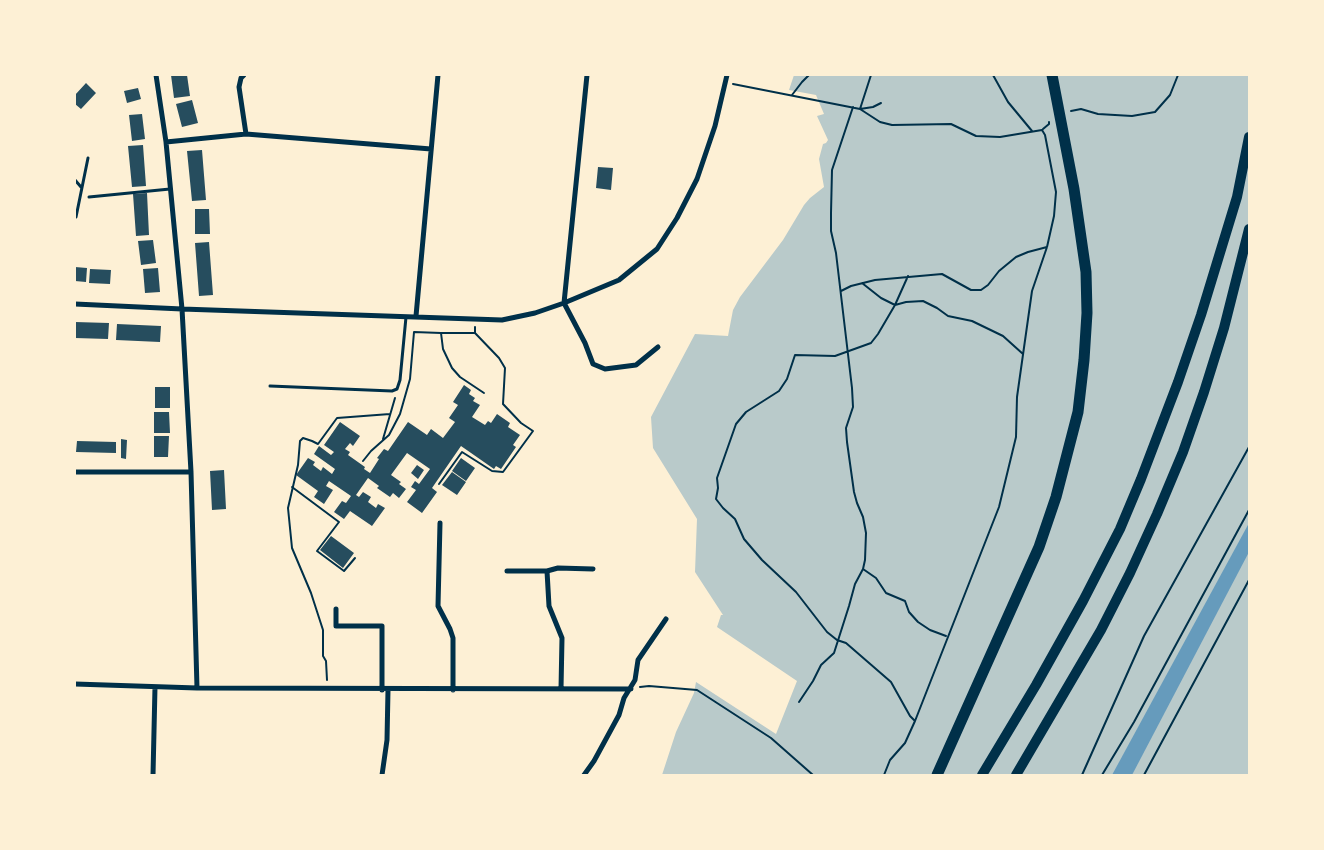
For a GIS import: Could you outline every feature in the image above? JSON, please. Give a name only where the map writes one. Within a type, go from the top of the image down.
[{"type":"highway","points":[[937,775],[1039,547],[1056,497],[1078,412],[1087,314],[1086,272],[1074,188],[1052,75]]},
{"type":"highway","points":[[982,775],[1036,686],[1083,601],[1120,529],[1138,487],[1201,315],[1237,197],[1249,137]]},
{"type":"highway","points":[[1016,775],[1101,630],[1157,514],[1183,452],[1204,392],[1224,328],[1249,229]]},
{"type":"street","points":[[156,75],[166,142],[182,310],[191,472],[197,688]]},
{"type":"street","points":[[244,75],[241,78],[239,87],[246,134]]},
{"type":"street","points":[[416,316],[438,75]]},
{"type":"street","points":[[587,75],[564,303],[585,343],[593,364],[605,369],[636,365],[658,347]]},
{"type":"street","points":[[75,304],[182,310],[502,320],[535,313],[564,303],[619,280],[657,249],[696,184],[715,126],[727,75]]},
{"type":"street","points":[[166,142],[246,134],[431,149]]},
{"type":"street","points":[[75,472],[191,472]]},
{"type":"street","points":[[440,523],[438,606],[453,638],[452,690]]},
{"type":"street","points":[[507,571],[593,568]]},
{"type":"street","points":[[547,571],[549,606],[562,638],[561,690]]},
{"type":"street","points":[[336,609],[336,626],[382,626],[382,690]]},
{"type":"street","points":[[584,775],[594,761],[619,715],[624,698],[638,670],[638,660],[666,620]]},
{"type":"street","points":[[75,684],[197,688],[382,690],[630,689]]},
{"type":"street","points":[[153,775],[155,687]]},
{"type":"street","points":[[382,775],[387,740],[388,690]]},
{"type":"lane","points":[[76,217],[88,158]]},
{"type":"lane","points":[[75,180],[82,188]]},
{"type":"lane","points":[[89,197],[171,189]]},
{"type":"lane","points":[[270,386],[392,391],[397,389],[400,380],[406,316]]},
{"type":"path","points":[[792,95],[809,75]]},
{"type":"path","points":[[860,108],[872,75]]},
{"type":"path","points":[[993,75],[1008,102],[1032,131]]},
{"type":"path","points":[[1066,114],[1075,109],[1098,114],[1132,116],[1154,112],[1170,95],[1178,75]]},
{"type":"path","points":[[726,82],[860,108],[873,108],[881,104]]},
{"type":"path","points":[[799,702],[814,681],[821,665],[834,653],[850,606],[855,584],[863,569],[865,560],[866,533],[863,517],[856,503],[846,435],[846,428],[853,407],[848,350],[831,231],[832,170],[853,107]]},
{"type":"path","points":[[860,108],[880,122],[892,126],[951,124],[976,136],[1000,137],[1042,130],[1045,135],[1056,192],[1054,216],[1047,247],[1032,291],[1017,397],[1016,437],[999,507],[905,743],[890,760],[884,775]]},
{"type":"path","points":[[840,291],[862,283],[908,276],[942,274],[971,290],[981,290],[1016,257],[1047,247]]},
{"type":"path","points":[[908,276],[895,305],[871,343],[834,356],[795,355],[787,380],[779,391],[746,412],[736,424],[717,478],[716,499],[735,519],[744,539],[762,560],[796,592],[827,632],[837,640],[846,643],[891,682],[914,721]]},
{"type":"path","points":[[862,283],[881,298],[895,305],[906,302],[922,302],[938,308],[948,316],[972,321],[1003,336],[1023,354]]},
{"type":"path","points":[[475,333],[476,319]]},
{"type":"path","points":[[440,484],[462,452],[492,471],[503,472],[533,431],[521,423],[503,404],[506,368],[499,358],[475,333],[441,332],[443,349],[452,368],[460,377],[484,393]]},
{"type":"path","points":[[383,440],[397,393]]},
{"type":"path","points":[[327,689],[326,661],[323,656],[323,630],[311,592],[292,548],[288,508],[298,465],[300,441],[304,438],[318,444],[337,418],[390,414]]},
{"type":"path","points":[[1082,775],[1144,636],[1249,447]]},
{"type":"path","points":[[292,487],[339,522],[317,551],[344,571],[354,558]]},
{"type":"path","points":[[1102,775],[1134,722],[1249,510]]},
{"type":"path","points":[[863,569],[876,578],[886,592],[905,601],[909,612],[918,622],[946,637]]},
{"type":"path","points":[[1144,775],[1249,580]]},
{"type":"path","points":[[630,689],[649,686],[697,690],[771,738],[813,775]]},
{"type":"shaded area","points":[[794,75],[1249,75],[1249,775],[662,775],[676,732],[694,693],[696,682],[776,734],[797,681],[717,627],[721,615],[723,615],[695,572],[697,519],[653,448],[651,417],[695,334],[728,336],[733,310],[740,297],[783,240],[804,205],[824,187],[819,159],[823,144],[828,140],[817,116],[824,114],[816,95],[789,90]]},
{"type":"water","points":[[1249,523],[1249,552],[1132,775],[1112,775]]},
{"type":"building","points":[[171,75],[187,75],[190,96],[174,98]]},
{"type":"building","points":[[86,83],[96,93],[81,109],[75,104],[75,95]]},
{"type":"building","points":[[138,88],[141,99],[127,103],[124,91]]},
{"type":"building","points":[[192,100],[198,123],[182,127],[176,104]]},
{"type":"building","points":[[142,114],[145,139],[132,141],[129,115]]},
{"type":"building","points":[[143,145],[146,186],[132,187],[128,146]]},
{"type":"building","points":[[202,150],[206,200],[192,201],[187,151]]},
{"type":"building","points":[[598,167],[613,168],[611,190],[596,188]]},
{"type":"building","points":[[147,193],[149,235],[136,236],[133,194]]},
{"type":"building","points":[[195,209],[209,209],[210,234],[195,234]]},
{"type":"building","points":[[153,240],[156,263],[141,265],[138,241]]},
{"type":"building","points":[[209,242],[213,295],[199,296],[195,243]]},
{"type":"building","points":[[75,267],[87,268],[86,282],[75,281]]},
{"type":"building","points":[[158,268],[160,292],[145,293],[143,269]]},
{"type":"building","points":[[90,269],[111,270],[110,284],[89,283]]},
{"type":"building","points":[[75,322],[109,323],[108,339],[75,338]]},
{"type":"building","points":[[117,324],[161,326],[160,342],[116,340]]},
{"type":"building","points":[[464,385],[471,390],[469,394],[475,398],[473,401],[480,405],[472,417],[485,425],[488,421],[491,423],[497,414],[510,423],[508,427],[520,435],[513,445],[516,447],[501,469],[496,466],[494,469],[461,446],[432,488],[437,492],[422,513],[407,502],[416,490],[411,487],[415,481],[419,484],[430,469],[407,453],[391,475],[401,482],[399,484],[406,489],[399,498],[393,493],[390,497],[377,488],[379,486],[368,478],[356,495],[359,497],[363,492],[371,497],[368,502],[376,508],[378,504],[385,508],[372,526],[350,511],[344,519],[334,512],[342,501],[346,503],[351,496],[329,481],[326,486],[333,490],[324,504],[314,497],[318,491],[296,475],[308,458],[315,462],[313,465],[321,471],[323,467],[332,474],[335,469],[314,454],[319,446],[331,455],[334,452],[324,445],[340,422],[360,436],[353,446],[350,443],[345,449],[350,452],[348,455],[370,473],[379,459],[377,458],[384,449],[388,451],[408,422],[427,435],[431,429],[443,438],[455,422],[449,418],[458,405],[453,402]]},
{"type":"building","points":[[155,387],[170,387],[170,408],[155,408]]},
{"type":"building","points":[[154,412],[169,412],[170,433],[154,433]]},
{"type":"building","points":[[154,436],[169,436],[168,457],[154,457]]},
{"type":"building","points":[[121,439],[127,440],[126,459],[121,458]]},
{"type":"building","points":[[77,441],[116,442],[116,453],[76,452]]},
{"type":"building","points":[[461,458],[475,468],[466,481],[452,471]]},
{"type":"building","points":[[417,465],[424,470],[418,479],[411,473]]},
{"type":"building","points":[[224,470],[226,509],[212,510],[210,471]]},
{"type":"building","points":[[452,472],[466,482],[457,495],[442,485]]},
{"type":"building","points":[[331,536],[354,553],[343,568],[320,550]]}]
